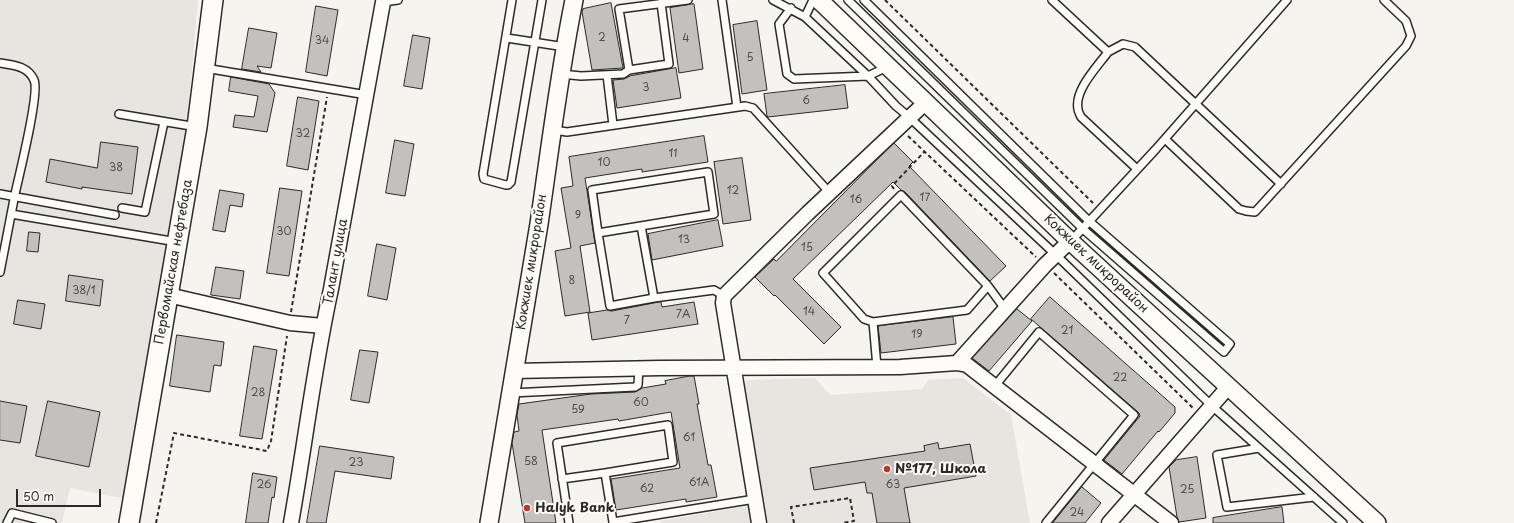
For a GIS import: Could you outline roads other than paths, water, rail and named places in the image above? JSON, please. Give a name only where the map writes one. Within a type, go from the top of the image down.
[{"type":"main road","name":"Первомайская нефтебаза","points":[[129,523],[197,127],[213,0]]},
{"type":"street","name":"Кокжиек микрорайон","points":[[489,523],[554,130],[565,47],[574,0]]},
{"type":"street","name":"Кокжиек микрорайон","points":[[819,0],[887,67],[1070,241],[1377,523]]},
{"type":"street","name":"Талант улица","points":[[291,523],[303,458],[323,326],[367,95],[383,2]]},
{"type":"street","points":[[758,523],[723,303],[724,296],[829,192],[925,103]]},
{"type":"street","points":[[957,363],[1005,309],[1070,241]]},
{"type":"street","points":[[168,295],[290,323],[323,326]]},
{"type":"street","points":[[514,371],[639,368],[900,367],[957,363],[967,365],[1171,523]]},
{"type":"street","points":[[1109,523],[1229,386]]},
{"type":"lane","points":[[383,2],[398,0]]},
{"type":"lane","points":[[512,0],[483,174],[484,179],[506,185],[511,182],[542,0]]},
{"type":"lane","points":[[629,70],[619,9],[688,0]]},
{"type":"lane","points":[[722,0],[737,107]]},
{"type":"lane","points":[[773,0],[791,8],[805,17],[868,76],[896,106],[1056,254],[1212,406],[1343,523]]},
{"type":"lane","points":[[805,17],[813,0]]},
{"type":"lane","points":[[848,0],[1083,229],[1224,352],[1230,344],[1089,221],[864,0]]},
{"type":"lane","points":[[1052,0],[1108,52]]},
{"type":"lane","points":[[1070,241],[1083,229],[1165,139],[1287,0]]},
{"type":"lane","points":[[1165,139],[1240,209],[1255,212],[1406,46],[1411,36],[1406,21],[1384,0]]},
{"type":"lane","points":[[561,74],[581,76],[623,74],[629,70],[669,64],[661,3]]},
{"type":"lane","points":[[791,8],[779,24],[787,74],[794,79],[868,76],[887,67]]},
{"type":"lane","points":[[506,38],[565,47]]},
{"type":"lane","points":[[1137,169],[1081,117],[1077,108],[1079,94],[1085,83],[1108,52],[1123,44],[1135,47],[1281,184]]},
{"type":"lane","points":[[0,63],[20,66],[28,71],[34,80],[35,93],[31,120],[0,272]]},
{"type":"lane","points":[[205,68],[367,95]]},
{"type":"lane","points":[[607,75],[613,125]]},
{"type":"lane","points":[[554,130],[567,132],[745,106],[753,108],[829,192]]},
{"type":"lane","points":[[119,114],[197,127]]},
{"type":"lane","points":[[122,208],[145,212],[164,122]]},
{"type":"lane","points":[[598,233],[714,214],[708,172],[592,190],[598,233],[610,306],[654,298],[714,290],[724,296]]},
{"type":"lane","points":[[0,194],[115,215]]},
{"type":"lane","points":[[988,286],[967,310],[873,322],[864,318],[823,273],[901,196],[988,286],[1005,309]]},
{"type":"lane","points":[[11,214],[178,242]]},
{"type":"lane","points":[[641,226],[654,298]]},
{"type":"lane","points":[[873,322],[877,367]]},
{"type":"lane","points":[[994,387],[1039,332],[1134,415],[1046,523]]},
{"type":"lane","points":[[511,393],[635,387],[638,385],[639,368]]},
{"type":"lane","points":[[562,479],[673,462],[668,425],[557,443],[562,479],[569,523]]},
{"type":"lane","points":[[1259,448],[1217,455],[1227,508],[1314,498]]},
{"type":"lane","points":[[605,473],[613,522],[628,521],[755,499]]},
{"type":"lane","points":[[8,523],[12,513],[52,523]]},
{"type":"place","name":"№177, Школа","points":[[887,469]]},
{"type":"place","name":"Halyk Bank","points":[[527,508]]}]
